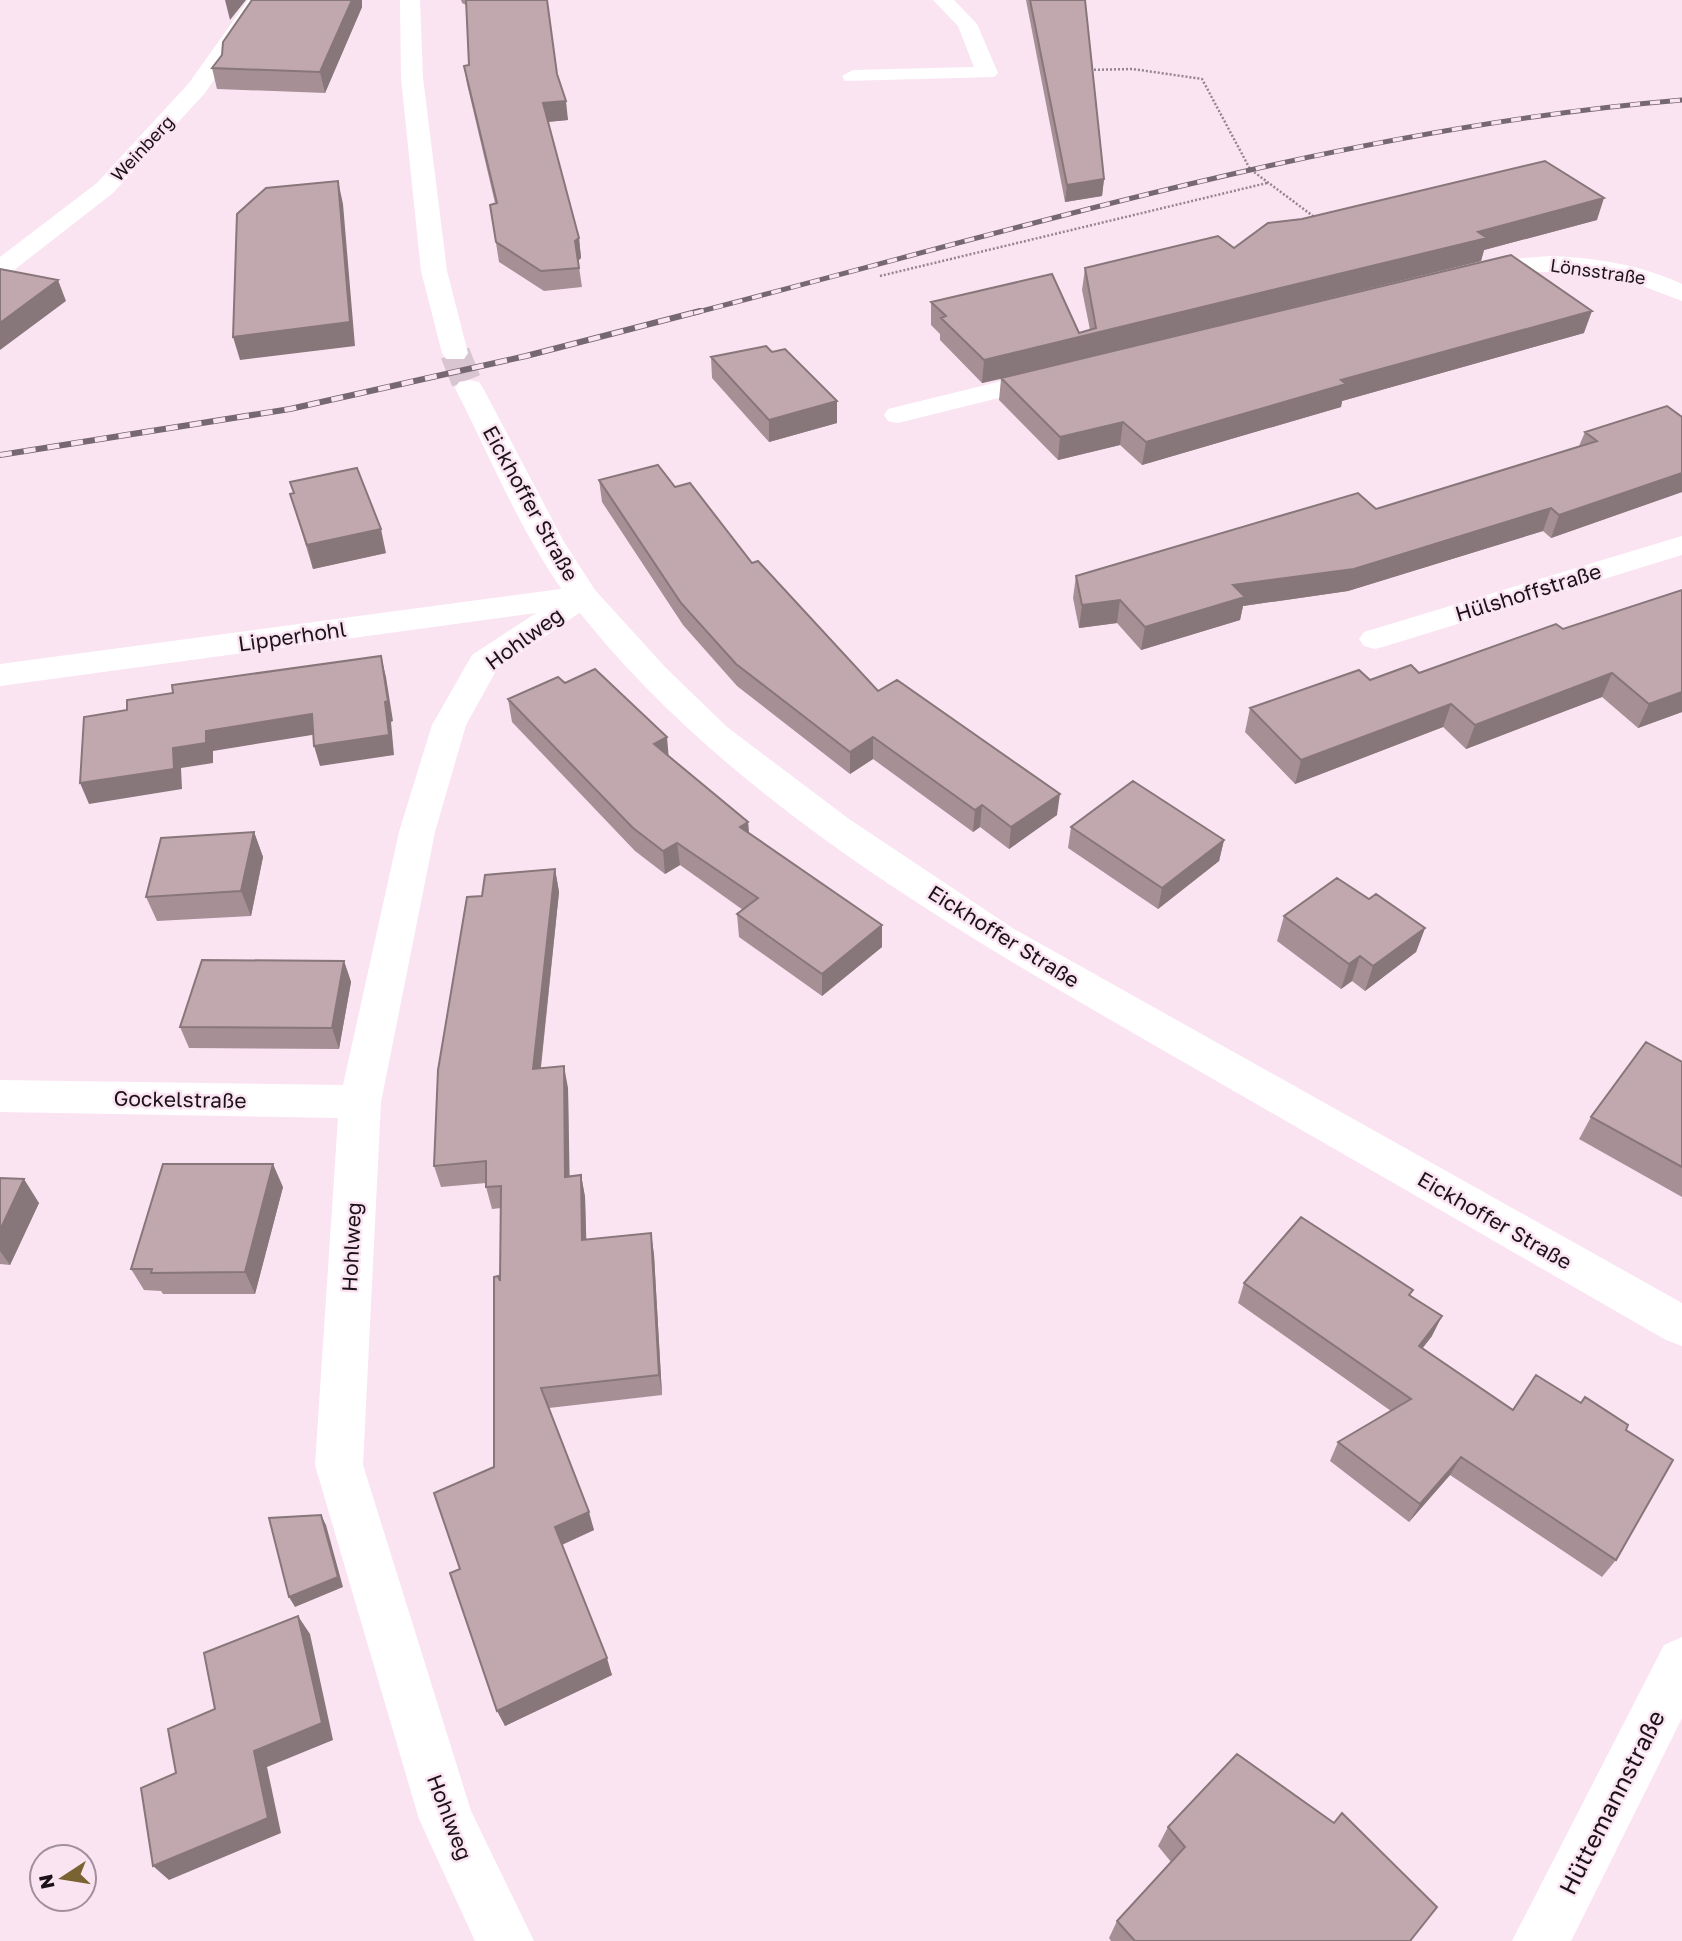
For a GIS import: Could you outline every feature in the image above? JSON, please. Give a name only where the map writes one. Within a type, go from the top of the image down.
[{"type":"street","name":"Weinberg","points":[[0,269],[105,188],[197,89],[258,0]]},
{"type":"street","points":[[410,0],[412,78],[434,271],[455,353]]},
{"type":"street","points":[[853,76],[987,73],[967,24],[943,0]]},
{"type":"street","name":"Lönsstraße","points":[[1446,279],[1543,262],[1655,279],[1682,293]]},
{"type":"street","points":[[898,415],[1073,371]]},
{"type":"street","name":"Eickhoffer Straße","points":[[469,388],[549,542],[583,596],[654,675],[715,735],[836,828],[1001,939],[1682,1326]]},
{"type":"street","name":"Hülshoffstraße","points":[[1374,639],[1682,544]]},
{"type":"street","name":"Lipperhohl","points":[[0,675],[583,596]]},
{"type":"street","name":"Hohlweg","points":[[505,1941],[446,1819],[339,1465],[360,1102],[417,832],[449,725],[484,662],[583,596]]},
{"type":"street","name":"Gockelstraße","points":[[0,1096],[360,1102]]},
{"type":"street","name":"Hüttemannstraße","points":[[1541,1941],[1682,1663]]},
{"type":"path","points":[[1080,70],[1133,69],[1202,79],[1250,170],[1322,223]]},
{"type":"path","points":[[880,276],[1268,183]]},
{"type":"building","points":[[252,0],[352,0],[320,72],[212,68],[222,55],[223,42]]},
{"type":"building","points":[[466,0],[547,0],[557,74],[566,101],[543,103],[579,238],[575,241],[579,268],[541,271],[496,242],[490,205],[497,203],[464,66],[469,65]]},
{"type":"building","points":[[1030,0],[1085,0],[1104,179],[1067,185]]},
{"type":"building","points":[[1545,161],[1604,198],[1478,232],[1487,238],[984,360],[941,318],[946,316],[931,302],[1052,274],[1079,333],[1096,328],[1085,268],[1218,236],[1234,248],[1268,223],[1302,219]]},
{"type":"building","points":[[338,181],[350,322],[233,337],[237,214],[266,188]]},
{"type":"building","points":[[1511,255],[1592,311],[1341,380],[1346,384],[1146,442],[1123,422],[1060,437],[1001,378]]},
{"type":"building","points":[[0,269],[58,280],[0,323]]},
{"type":"building","points":[[766,346],[772,352],[785,349],[837,401],[769,420],[711,357]]},
{"type":"building","points":[[1667,406],[1682,417],[1682,473],[1559,515],[1551,508],[1354,569],[1233,585],[1245,597],[1145,627],[1120,600],[1082,605],[1076,576],[1358,493],[1376,509],[1597,441],[1585,432]]},
{"type":"building","points":[[658,465],[675,487],[690,483],[752,563],[758,561],[878,691],[897,680],[1060,794],[1011,827],[982,805],[975,810],[873,737],[850,752],[736,664],[681,603],[599,480]]},
{"type":"building","points":[[357,468],[381,529],[307,545],[290,494],[294,493],[290,482]]},
{"type":"building","points":[[1682,590],[1682,692],[1649,704],[1612,673],[1475,725],[1451,704],[1301,760],[1250,708],[1359,670],[1370,680],[1411,665],[1419,673],[1556,624],[1563,629]]},
{"type":"building","points":[[381,656],[388,701],[385,702],[389,735],[314,746],[312,714],[206,731],[206,743],[173,748],[174,769],[80,783],[84,717],[127,710],[127,700],[173,693],[172,685]]},
{"type":"building","points":[[595,669],[667,737],[654,744],[748,822],[740,827],[882,925],[822,974],[737,914],[758,898],[677,843],[663,851],[633,828],[508,699],[558,677],[565,683]]},
{"type":"building","points":[[1133,781],[1224,840],[1162,888],[1071,827]]},
{"type":"building","points":[[254,832],[241,891],[146,897],[161,838]]},
{"type":"building","points":[[555,869],[533,1069],[564,1066],[565,1177],[581,1175],[582,1240],[651,1233],[659,1375],[541,1388],[589,1512],[555,1527],[607,1658],[497,1711],[450,1573],[460,1569],[434,1493],[494,1467],[494,1277],[498,1276],[500,1281],[501,1186],[486,1187],[486,1161],[434,1166],[438,1070],[467,897],[482,896],[485,875]]},
{"type":"building","points":[[1337,878],[1369,899],[1376,894],[1425,928],[1373,966],[1360,956],[1349,964],[1284,916]]},
{"type":"building","points":[[202,960],[344,961],[332,1028],[180,1027]]},
{"type":"building","points":[[1646,1042],[1682,1062],[1682,1167],[1591,1117]]},
{"type":"building","points":[[163,1164],[273,1164],[245,1272],[151,1273],[152,1269],[131,1269]]},
{"type":"building","points":[[0,1178],[24,1179],[0,1230]]},
{"type":"building","points":[[1301,1217],[1413,1290],[1409,1295],[1442,1316],[1419,1346],[1513,1410],[1536,1375],[1581,1403],[1585,1397],[1628,1425],[1626,1430],[1673,1460],[1616,1560],[1461,1457],[1420,1504],[1338,1442],[1411,1399],[1244,1283]]},
{"type":"building","points":[[321,1515],[338,1577],[289,1597],[269,1518]]},
{"type":"building","points":[[298,1616],[322,1723],[254,1751],[268,1818],[153,1866],[141,1788],[176,1773],[168,1729],[215,1709],[204,1653]]},
{"type":"building","points":[[1237,1754],[1334,1823],[1342,1813],[1437,1907],[1410,1941],[1135,1941],[1117,1921],[1185,1847],[1168,1827]]},
{"type":"tunnel","points":[[455,353],[469,388]]},
{"type":"railway","points":[[694,313],[1061,216],[1307,158],[1431,133],[1556,114],[1682,100]]},
{"type":"railway","points":[[0,455],[290,409],[526,356],[700,311]]}]
